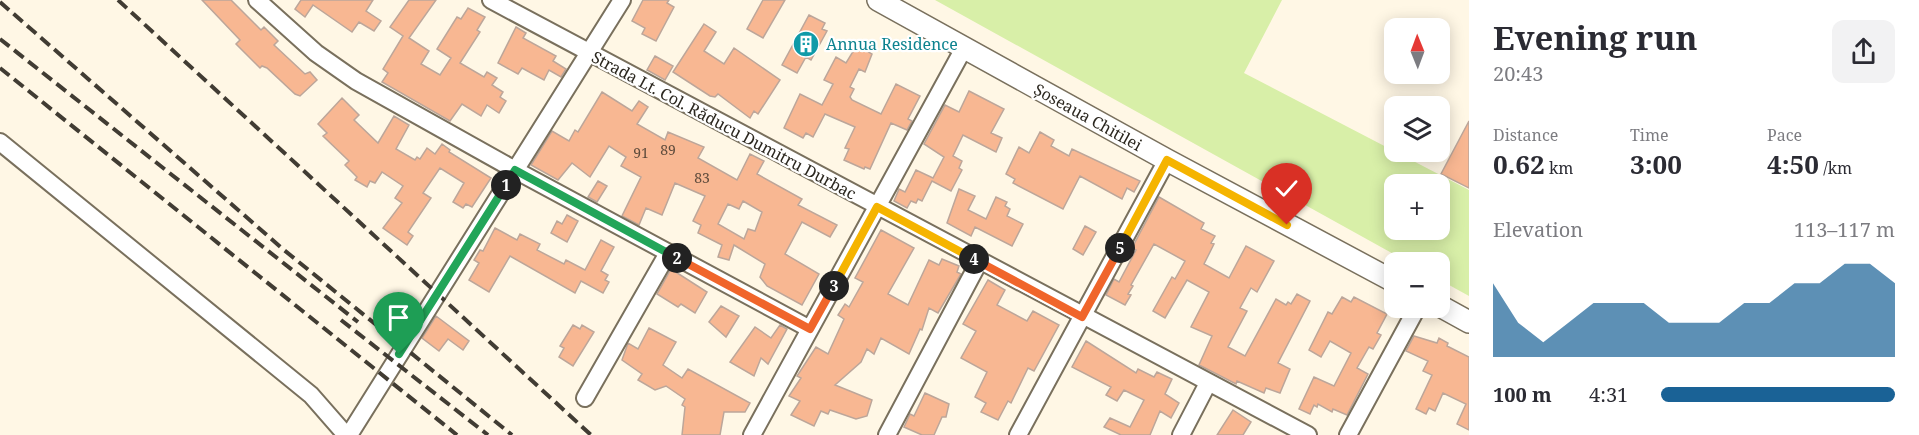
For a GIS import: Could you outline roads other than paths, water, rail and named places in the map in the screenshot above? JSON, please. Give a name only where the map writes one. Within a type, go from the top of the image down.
[{"type":"main road","name":"Șoseaua Chitilei","points":[[878,0],[1167,160],[1384,276]]},
{"type":"main road","points":[[1450,312],[1469,322]]},
{"type":"street","points":[[257,0],[316,53],[356,81],[515,170],[810,329]]},
{"type":"street","name":"Strada Lt. Col. Răducu Dumitru Durbac","points":[[491,0],[1082,317],[1308,435]]},
{"type":"street","points":[[0,142],[311,395],[347,435],[622,0]]},
{"type":"street","points":[[752,435],[964,48]]},
{"type":"street","points":[[1018,435],[1167,160]]},
{"type":"street","points":[[585,398],[668,253]]},
{"type":"street","points":[[887,435],[979,262]]},
{"type":"street","points":[[1348,435],[1412,318]]},
{"type":"street","points":[[1181,435],[1208,383]]},
{"type":"railway","points":[[118,0],[591,435]]},
{"type":"railway","points":[[0,2],[284,250],[512,435]]},
{"type":"railway","points":[[0,39],[358,322]]},
{"type":"railway","points":[[0,68],[457,435]]},
{"type":"railway","points":[[341,320],[488,435]]},
{"type":"place","name":"Annua Residence","points":[[806,44]]}]
